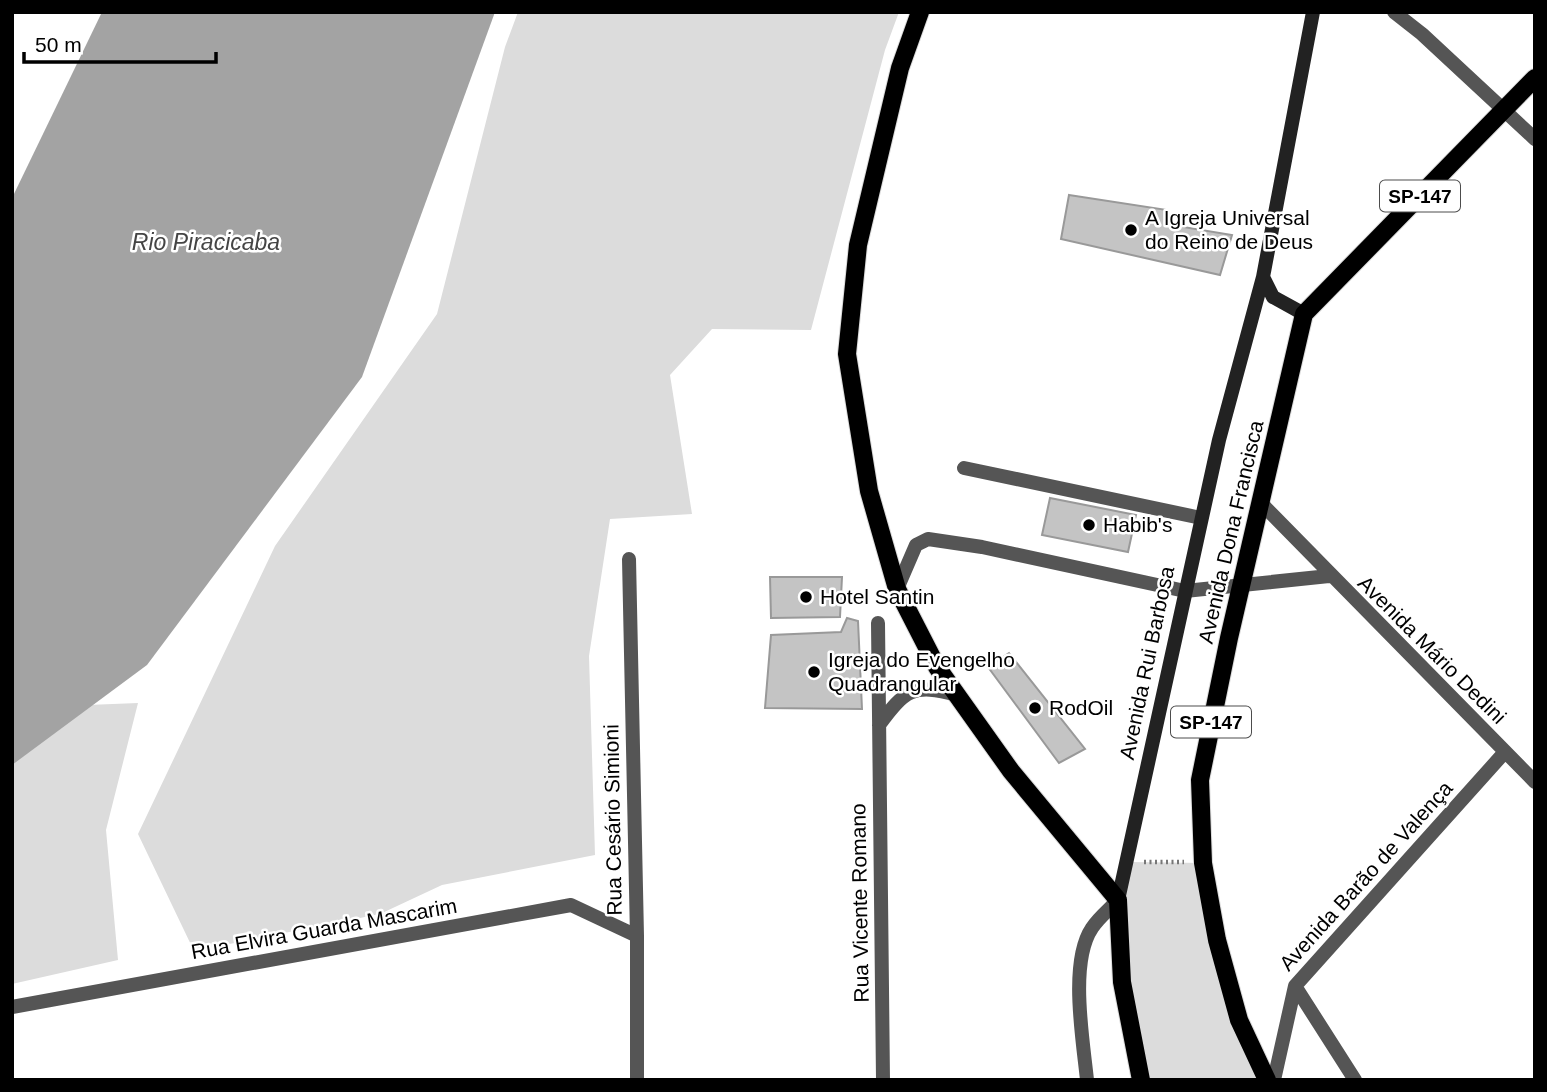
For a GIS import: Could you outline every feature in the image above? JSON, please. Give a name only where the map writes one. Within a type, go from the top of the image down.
[{"type":"main road","points":[[920,12],[900,68],[858,245],[848,354],[869,491],[897,589],[937,667],[1011,771],[1118,900]]},
{"type":"main road","name":"Avenida Rui Barbosa","points":[[1141,1080],[1122,982],[1118,900],[1129,862],[1219,440],[1263,277],[1313,12]]},
{"type":"main road","name":"SP-147","points":[[1304,314],[1535,78]]},
{"type":"main road","points":[[1263,277],[1273,297],[1304,314]]},
{"type":"main road","name":"Avenida Dona Francisca","points":[[1267,1080],[1239,1020],[1217,940],[1203,863],[1200,780],[1304,314]]},
{"type":"street","points":[[1394,12],[1535,139]]},
{"type":"street","points":[[964,468],[1202,517]]},
{"type":"street","name":"Avenida Mário Dedini","points":[[1262,504],[1329,576],[1535,782]]},
{"type":"street","name":"Avenida Mário Dedini","points":[[897,589],[916,545],[928,539],[982,547],[1185,591],[1329,576]]},
{"type":"street","name":"Rua Cesário Simioni","points":[[629,559],[637,936],[637,1080]]},
{"type":"street","name":"Rua Vicente Romano","points":[[878,623],[883,1080]]},
{"type":"street","points":[[879,725],[898,699],[919,687],[957,695]]},
{"type":"street","name":"Avenida Barão de Valença","points":[[1274,1080],[1295,986],[1504,753]]},
{"type":"street","points":[[1087,1080],[1081,1017],[1081,963],[1091,929],[1118,900]]},
{"type":"street","name":"Rua Elvira Guarda Mascarim","points":[[12,1007],[571,905],[637,936]]},
{"type":"street","points":[[1295,986],[1355,1080]]},
{"type":"path","points":[[1129,862],[1203,863]]},
{"type":"shaded area","points":[[518,12],[899,12],[885,50],[811,330],[712,329],[670,375],[692,514],[610,519],[589,656],[595,855],[442,885],[380,914],[194,951],[138,834],[275,546],[437,314],[505,47]]},
{"type":"shaded area","points":[[138,703],[106,830],[118,960],[12,984],[12,708]]},
{"type":"shaded area","points":[[1129,862],[1203,863],[1239,1020],[1267,1080],[1143,1080],[1118,900]]},
{"type":"water","name":"Rio Piracicaba","points":[[102,12],[495,12],[362,377],[147,665],[12,765],[12,198]]},
{"type":"building","name":"A Igreja Universal do Reino de Deus","points":[[1069,195],[1167,210],[1165,224],[1232,235],[1220,275],[1061,239]]},
{"type":"building","name":"Habib's","points":[[1050,498],[1136,515],[1128,552],[1042,535]]},
{"type":"building","name":"Hotel Santin","points":[[770,577],[842,577],[840,617],[771,618]]},
{"type":"building","name":"Igreja do Evengelho Quadrangular","points":[[847,618],[858,621],[862,709],[765,708],[771,635],[841,632]]},
{"type":"building","name":"RodOil","points":[[1009,653],[1085,749],[1059,763],[988,667]]},
{"type":"place","name":"A Igreja Universal do Reino de Deus","points":[[1131,230]]},
{"type":"place","name":"Habib's","points":[[1089,525]]},
{"type":"place","name":"Hotel Santin","points":[[806,597]]},
{"type":"place","name":"Igreja do Evengelho Quadrangular","points":[[814,672]]},
{"type":"place","name":"RodOil","points":[[1035,708]]}]
